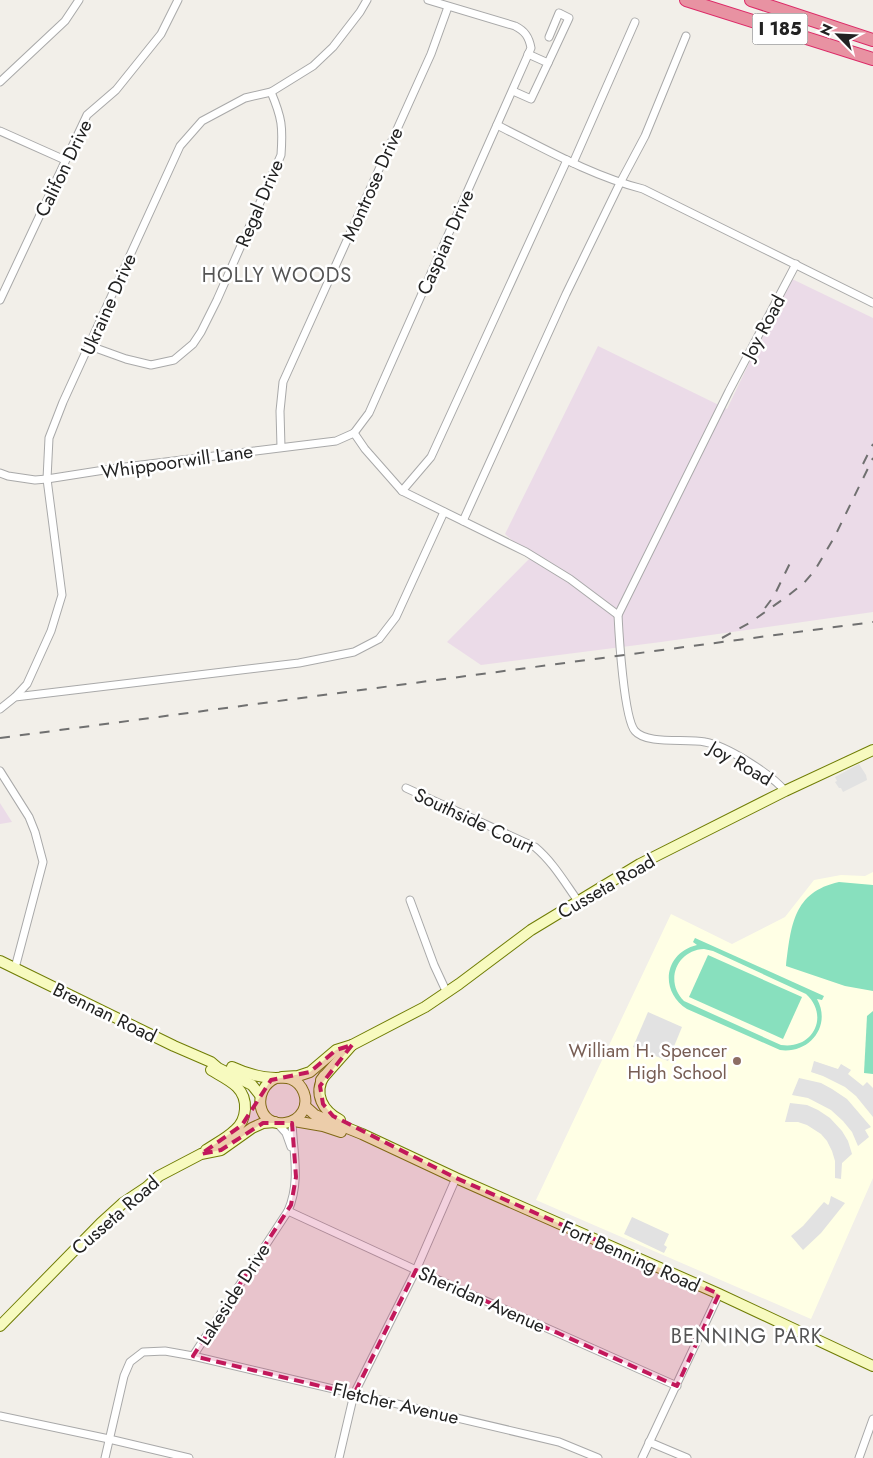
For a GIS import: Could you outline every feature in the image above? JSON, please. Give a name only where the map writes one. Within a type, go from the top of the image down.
[{"type":"highway","name":"I 185","points":[[686,0],[873,59]]},
{"type":"highway","name":"I 185","points":[[751,0],[873,40]]},
{"type":"street","points":[[0,82],[66,21],[79,0]]},
{"type":"street","name":"Califon Drive","points":[[0,300],[87,115],[116,90],[161,34],[178,0]]},
{"type":"street","name":"Ukraine Drive","points":[[0,709],[15,697],[26,684],[51,631],[62,595],[47,479],[49,438],[63,402],[180,146],[202,120],[245,98],[271,92],[313,66],[333,47],[360,12],[366,0]]},
{"type":"street","points":[[428,0],[522,30],[530,38],[530,51],[548,63]]},
{"type":"street","name":"Montrose Drive","points":[[281,447],[280,411],[283,382],[431,54],[448,7]]},
{"type":"street","points":[[513,91],[531,99],[569,18],[560,14],[549,37]]},
{"type":"street","points":[[402,491],[431,457],[635,22]]},
{"type":"street","points":[[463,520],[566,294],[645,136],[686,36]]},
{"type":"street","name":"Caspian Drive","points":[[354,434],[369,413],[530,51]]},
{"type":"street","name":"Regal Drive","points":[[90,346],[126,360],[151,366],[174,360],[193,344],[217,300],[281,155],[282,132],[280,114],[271,92]]},
{"type":"street","points":[[498,126],[570,162],[620,184],[643,189],[873,303]]},
{"type":"street","points":[[0,131],[65,160]]},
{"type":"street","name":"Joy Road","points":[[785,791],[762,770],[719,746],[690,739],[651,739],[642,737],[635,731],[631,725],[620,654],[618,615],[729,391],[796,264]]},
{"type":"street","points":[[354,434],[402,491],[526,552],[570,579],[618,615]]},
{"type":"street","name":"Whippoorwill Lane","points":[[0,473],[35,480],[47,479],[336,441],[354,434]]},
{"type":"street","points":[[15,697],[299,663],[354,652],[379,639],[396,617],[444,512]]},
{"type":"street","name":"Cusseta Road","points":[[279,1077],[298,1076],[310,1072],[336,1050],[352,1046],[425,1007],[447,993],[531,930],[640,864],[785,791],[873,750]]},
{"type":"street","points":[[0,771],[29,817],[43,862],[15,968]]},
{"type":"street","name":"Southside Court","points":[[406,788],[535,847],[551,863],[578,901]]},
{"type":"street","points":[[410,900],[434,965],[447,993]]},
{"type":"street","name":"Brennan Road","points":[[0,961],[174,1046],[211,1062],[218,1068],[252,1085],[260,1098]]},
{"type":"street","points":[[174,1046],[233,1084],[239,1090],[246,1107],[242,1120],[236,1130]]},
{"type":"street","name":"Cusseta Road","points":[[305,1104],[315,1086],[352,1046]]},
{"type":"street","name":"Brennan Road","points":[[211,1062],[218,1062],[246,1073],[279,1077]]},
{"type":"street","points":[[324,1076],[320,1086],[322,1104],[333,1116],[356,1128],[362,1134]]},
{"type":"street","points":[[201,1154],[236,1130],[248,1119],[266,1084],[279,1077],[287,1077],[297,1082],[304,1091],[305,1104],[302,1112],[293,1121],[276,1123],[265,1116],[260,1106],[260,1098]]},
{"type":"street","name":"Fort Benning Road","points":[[305,1104],[315,1115],[362,1134],[456,1178],[719,1294],[873,1366]]},
{"type":"street","name":"Fort Benning Road","points":[[293,1121],[324,1126],[380,1146],[389,1147]]},
{"type":"street","name":"Lakeside Drive","points":[[105,1458],[124,1376],[130,1362],[143,1352],[165,1351],[193,1356],[288,1211],[293,1200],[296,1185],[293,1121]]},
{"type":"street","name":"Cusseta Road","points":[[0,1326],[86,1237],[123,1204],[159,1176],[201,1154],[221,1150],[252,1128],[264,1123],[276,1123]]},
{"type":"street","name":"Lakeside Drive","points":[[276,1123],[286,1133],[294,1152]]},
{"type":"street","points":[[339,1458],[354,1394],[416,1270],[456,1178]]},
{"type":"street","name":"Sheridan Avenue","points":[[288,1211],[677,1386]]},
{"type":"street","points":[[642,1458],[719,1294]]},
{"type":"street","name":"Fletcher Avenue","points":[[193,1356],[559,1442],[598,1458]]},
{"type":"street","points":[[0,1418],[109,1439],[189,1458]]},
{"type":"street","points":[[859,1458],[873,1419]]},
{"type":"street","points":[[649,1442],[687,1458]]},
{"type":"highlighted area","points":[[352,1045],[320,1086],[323,1104],[333,1116],[456,1178],[719,1294],[677,1386],[416,1270],[354,1394],[193,1356],[291,1205],[296,1177],[292,1123],[263,1123],[221,1150],[201,1154],[242,1125],[271,1080],[310,1072],[336,1050]]},
{"type":"shaded area","points":[[790,278],[873,318],[873,612],[481,665],[447,642],[531,557],[505,534],[598,346],[727,409]]},
{"type":"shaded area","points":[[859,764],[867,780],[843,792],[835,782],[837,781],[835,777]]},
{"type":"shaded area","points":[[0,803],[12,822],[0,824]]},
{"type":"shaded area","name":"William H. Spencer High School","points":[[873,872],[873,1178],[811,1319],[536,1200],[671,914],[732,944],[785,917],[814,880],[841,875],[865,876]]},
{"type":"shaded area","points":[[648,1012],[682,1027],[668,1061],[633,1047]]},
{"type":"shaded area","points":[[814,1061],[838,1069],[841,1064],[851,1070],[848,1074],[863,1086],[867,1082],[873,1088],[873,1117],[856,1096],[845,1087],[811,1072]]},
{"type":"shaded area","points":[[799,1078],[821,1083],[847,1099],[871,1127],[865,1130],[869,1137],[858,1146],[852,1132],[831,1110],[808,1098],[792,1095]]},
{"type":"shaded area","points":[[790,1103],[807,1105],[818,1110],[830,1118],[842,1131],[848,1141],[852,1154],[842,1163],[841,1179],[835,1178],[835,1161],[832,1151],[821,1134],[807,1125],[798,1122],[785,1122]]},
{"type":"shaded area","points":[[831,1196],[845,1203],[821,1233],[803,1250],[791,1236],[803,1226],[824,1202],[829,1204]]},
{"type":"shaded area","points":[[632,1217],[669,1234],[664,1245],[667,1247],[664,1253],[624,1234]]},
{"type":"green space","points":[[839,882],[873,885],[873,991],[845,986],[786,966],[793,924],[803,902],[824,887]]},
{"type":"green space","points":[[695,938],[824,996],[822,1000],[817,999],[822,1019],[820,1028],[815,1036],[800,1048],[780,1050],[687,1009],[672,993],[669,973],[672,964],[678,956],[686,949],[697,945],[693,942]],"holes":[[[704,949],[713,951],[806,994],[817,1012],[817,1021],[809,1037],[802,1042],[792,1045],[781,1045],[684,1001],[675,985],[674,976],[676,968],[687,955],[695,951]]]},
{"type":"green space","points":[[708,955],[802,997],[783,1039],[689,997]]},
{"type":"green space","points":[[873,1011],[873,1074],[864,1073],[867,1016]]},
{"type":"railway","points":[[863,464],[873,444]]},
{"type":"railway","points":[[722,638],[751,622],[789,595],[804,583],[815,570],[835,536],[873,458]]},
{"type":"railway","points":[[765,608],[774,596],[793,557]]},
{"type":"railway","points":[[0,738],[873,622]]},
{"type":"place","name":"William H. Spencer High School","points":[[737,1061]]},
{"type":"district","name":"HOLLY WOODS","points":[[277,275]]},
{"type":"district","name":"BENNING PARK","points":[[747,1336]]}]
